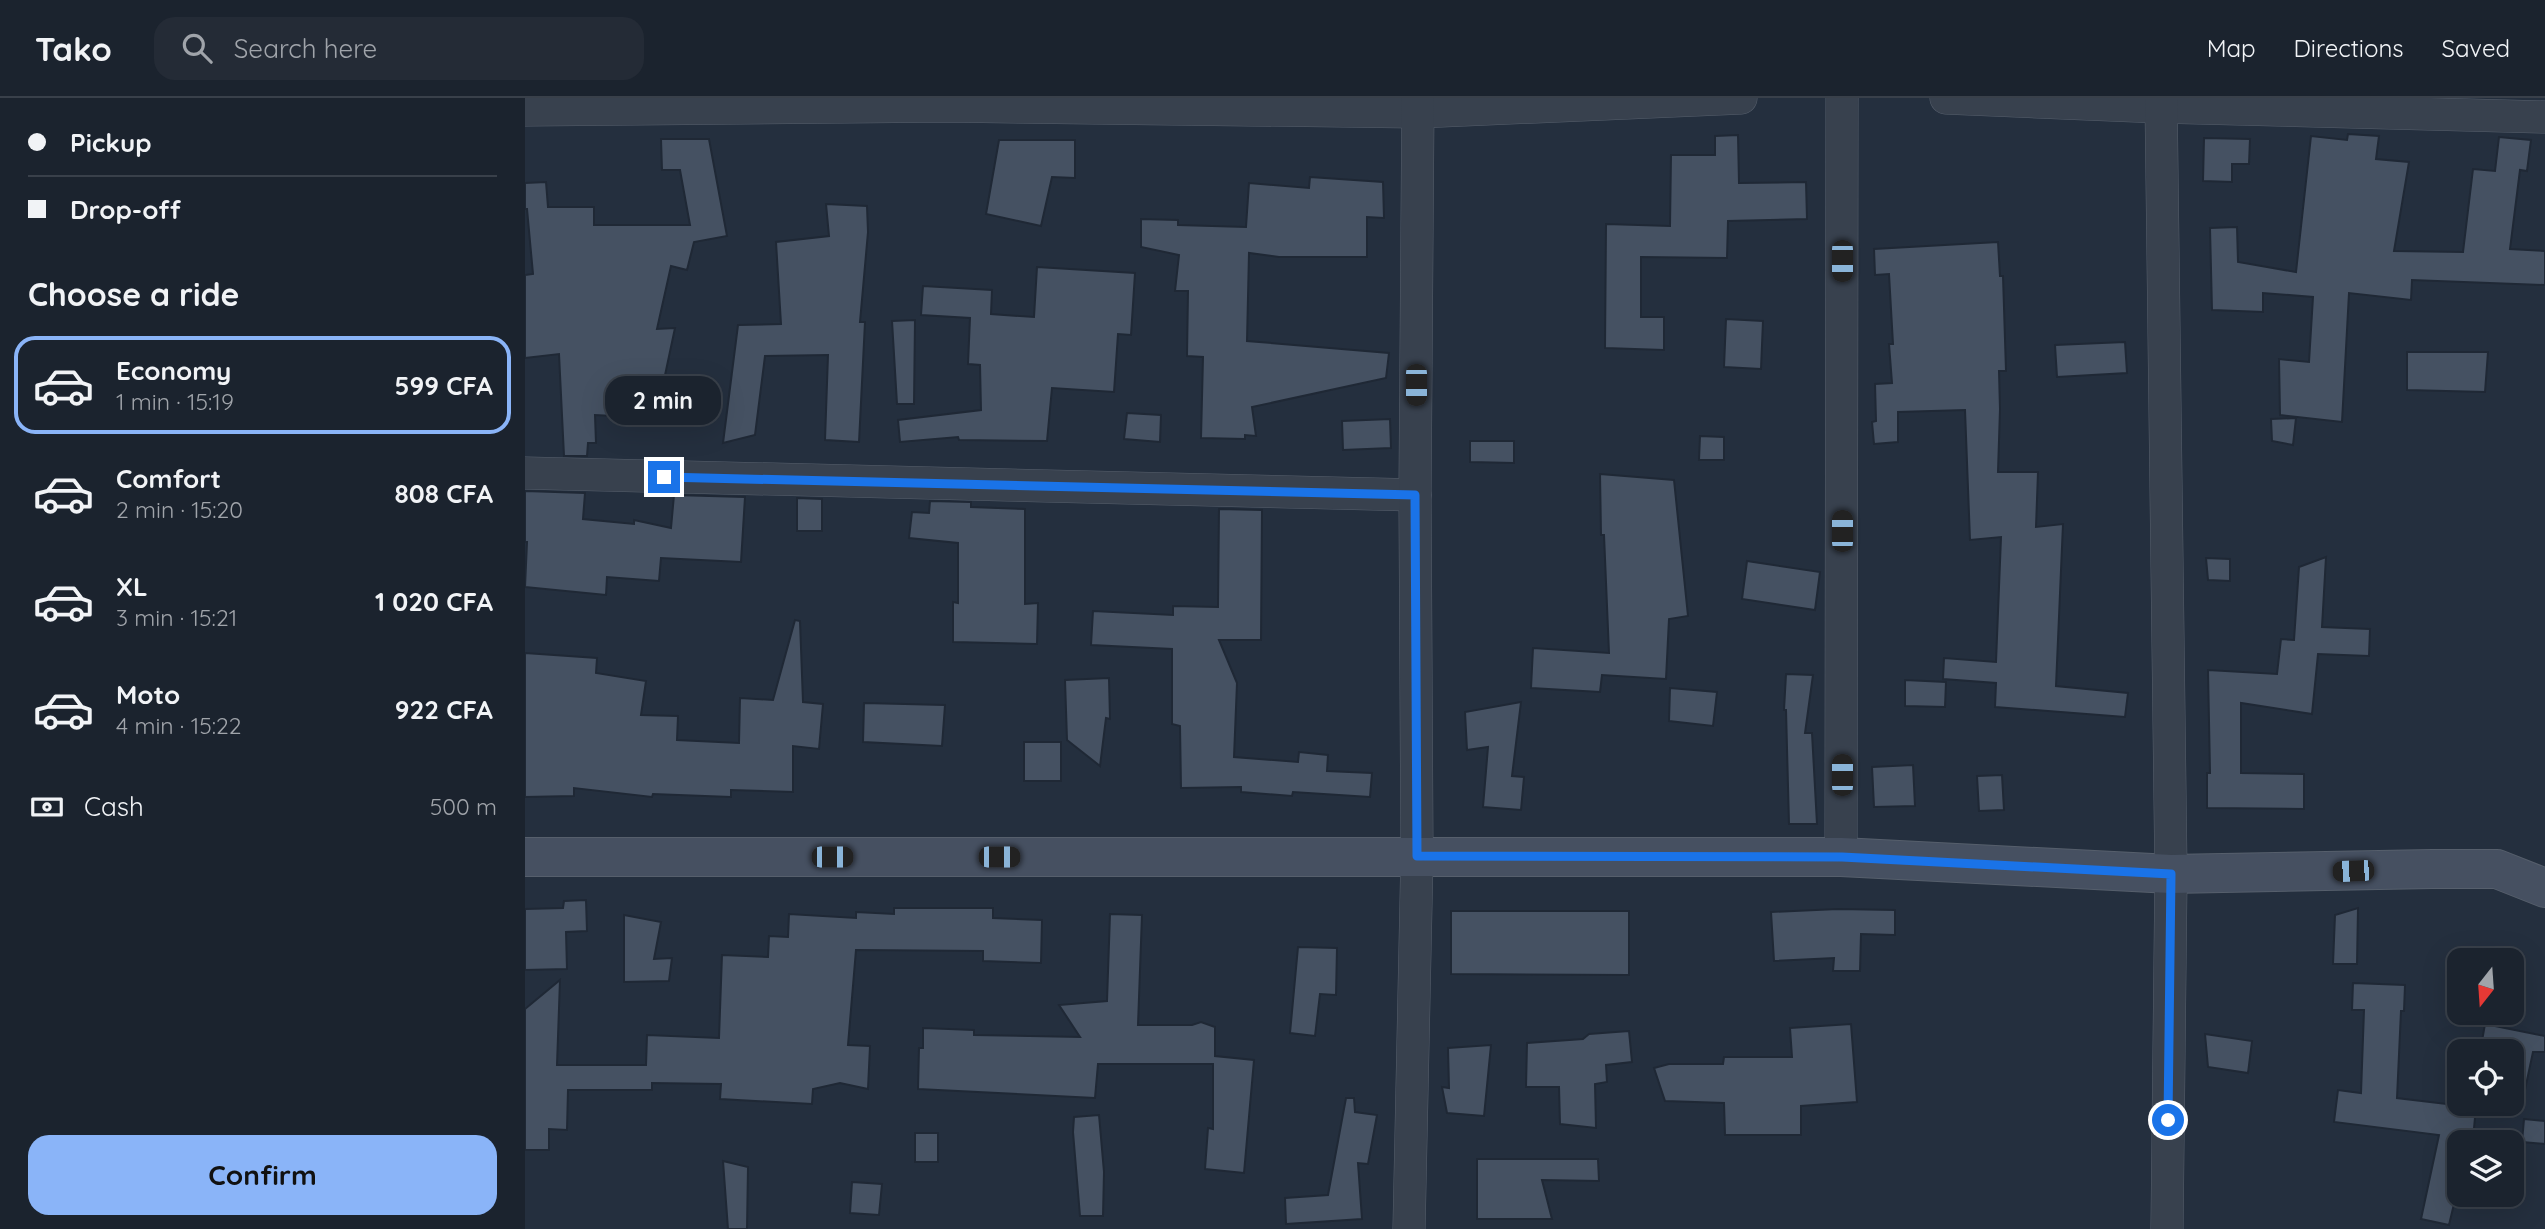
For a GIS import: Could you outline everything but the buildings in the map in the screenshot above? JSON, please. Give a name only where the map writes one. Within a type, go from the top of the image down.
[{"type":"street","points":[[1418,105],[1475,98]]},
{"type":"street","points":[[525,110],[947,102],[1418,105],[1741,98]]},
{"type":"street","points":[[1842,98],[1842,857]]},
{"type":"street","points":[[1945,98],[2545,117]]},
{"type":"street","points":[[2160,103],[2171,874],[2167,1229]]},
{"type":"street","points":[[1409,1229],[1417,856],[1415,495],[1418,105]]},
{"type":"street","points":[[525,473],[1415,495]]},
{"type":"street","points":[[525,857],[1842,857],[2171,874],[2497,869],[2545,888]]},
{"type":"route","points":[[664,477],[1415,495],[1417,856],[1842,857],[2171,874],[2168,1120]]}]
